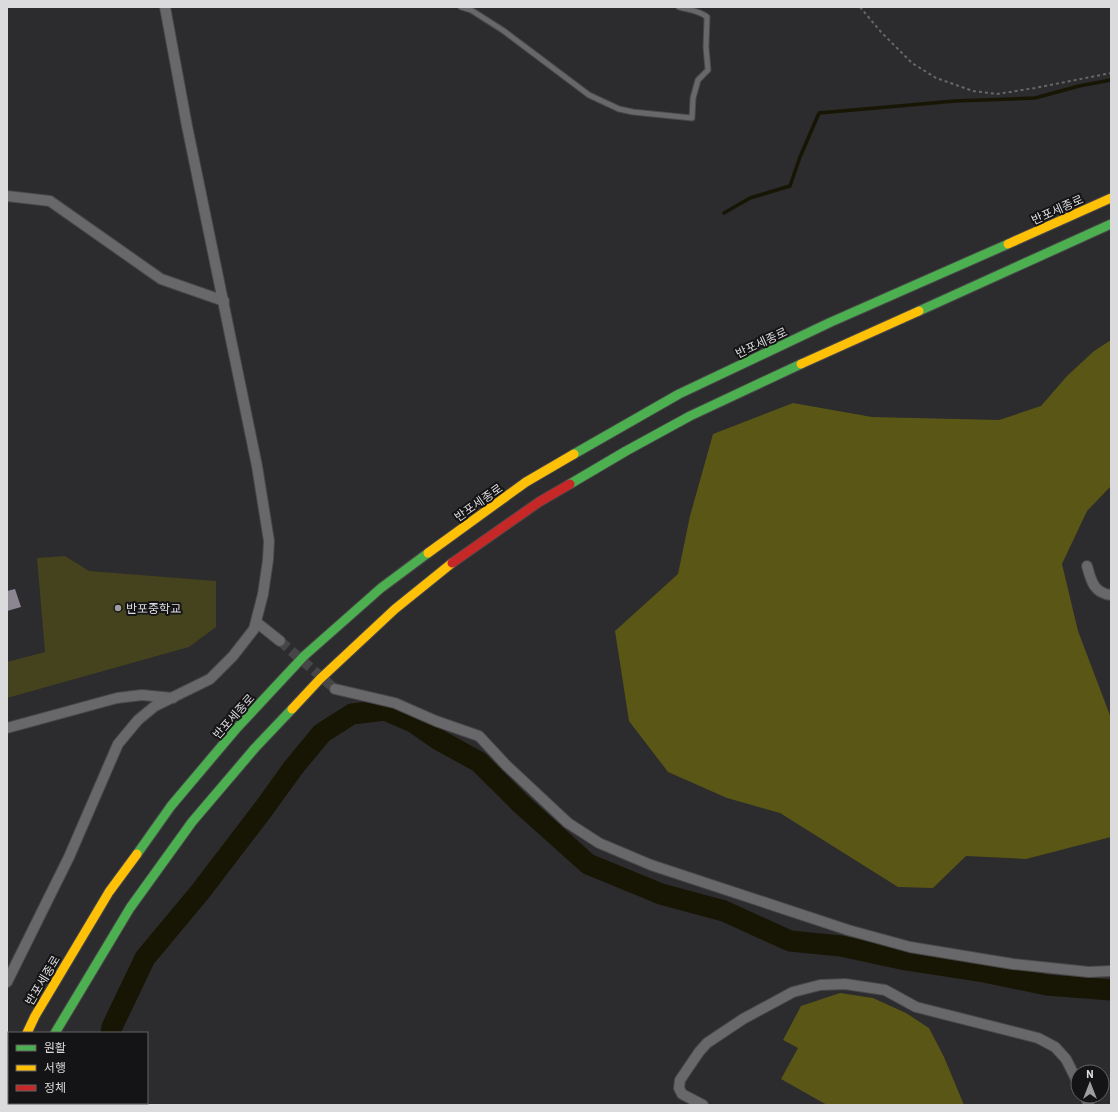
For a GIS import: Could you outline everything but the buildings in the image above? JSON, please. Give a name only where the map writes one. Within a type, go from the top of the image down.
[{"type":"highway","name":"반포세종로","points":[[27,1032],[35,1016],[109,892],[171,806],[236,728],[304,656],[381,588],[526,482],[614,430],[680,394],[831,322],[1111,198]]},
{"type":"highway","points":[[56,1032],[130,908],[192,822],[255,748],[320,679],[395,610],[460,556],[539,502],[626,451],[690,416],[754,385],[1111,224]]},
{"type":"street","points":[[7,982],[69,857],[118,744],[138,720],[155,706],[210,679],[233,656],[254,629],[263,594],[268,560],[269,540],[258,466],[187,126],[165,7]]},
{"type":"street","points":[[7,196],[50,201],[161,279],[224,302]]},
{"type":"street","points":[[1087,566],[1090,579],[1095,587],[1104,594],[1111,596]]},
{"type":"street","points":[[256,622],[280,641]]},
{"type":"street","points":[[335,690],[395,704],[436,721],[479,736],[506,765],[568,823],[599,843],[651,865],[841,928],[910,947],[1013,964],[1089,972],[1111,971]]},
{"type":"street","points":[[7,728],[117,698],[142,695],[172,698]]},
{"type":"street","points":[[703,1105],[682,1094],[679,1088],[680,1080],[707,1043],[743,1019],[793,992],[820,985],[845,984],[885,990],[916,1007],[1038,1038],[1055,1047],[1066,1059],[1070,1067]]},
{"type":"lane","points":[[460,7],[471,10],[504,31],[589,95],[619,109],[633,112],[692,118],[693,98],[698,80],[708,70],[706,47],[707,17],[701,12],[679,7]]},
{"type":"path","points":[[860,7],[881,32],[912,63],[936,78],[973,91],[997,94],[1035,88],[1111,72]]},
{"type":"shaded area","points":[[1111,340],[1111,486],[1087,511],[1062,564],[1078,631],[1111,718],[1111,837],[1026,859],[966,856],[933,888],[898,887],[780,813],[727,798],[668,772],[629,721],[615,631],[678,574],[690,516],[713,434],[793,403],[872,417],[999,420],[1041,406],[1067,376],[1094,351]]},
{"type":"shaded area","name":"반포중학교","points":[[65,556],[89,571],[216,581],[216,627],[189,647],[7,698],[7,662],[45,652],[37,558]]},
{"type":"shaded area","points":[[840,993],[873,998],[906,1013],[929,1028],[944,1057],[964,1105],[827,1105],[781,1079],[798,1048],[783,1040],[801,1006]]},
{"type":"waterway","points":[[724,213],[750,198],[790,186],[800,157],[819,113],[955,101],[1035,98],[1079,86],[1111,80]]},
{"type":"waterway","points":[[111,1032],[112,1027],[145,958],[200,892],[293,768],[322,733],[352,714],[385,710],[413,722],[439,740],[479,762],[520,803],[588,864],[661,894],[724,911],[790,941],[841,946],[901,959],[979,971],[1047,985],[1111,990]]},
{"type":"tunnel","points":[[280,641],[335,689]]},
{"type":"traffic: fast","points":[[919,311],[1111,224]]},
{"type":"traffic: fast","points":[[574,454],[679,394],[831,322],[1008,244]]},
{"type":"traffic: fast","points":[[570,484],[690,416],[801,364]]},
{"type":"traffic: fast","points":[[137,854],[171,806],[236,729],[304,656],[381,588],[428,553]]},
{"type":"traffic: fast","points":[[56,1032],[130,908],[192,822],[255,748],[292,709]]},
{"type":"traffic: slow","points":[[1008,244],[1111,198]]},
{"type":"traffic: slow","points":[[801,364],[919,311]]},
{"type":"traffic: slow","points":[[428,553],[526,482],[574,454]]},
{"type":"traffic: slow","points":[[292,709],[320,679],[395,609],[452,563]]},
{"type":"traffic: slow","points":[[27,1032],[35,1016],[109,892],[137,854]]},
{"type":"traffic: jam","points":[[452,563],[539,502],[570,484]]},
{"type":"place","name":"반포중학교","points":[[118,608]]}]
